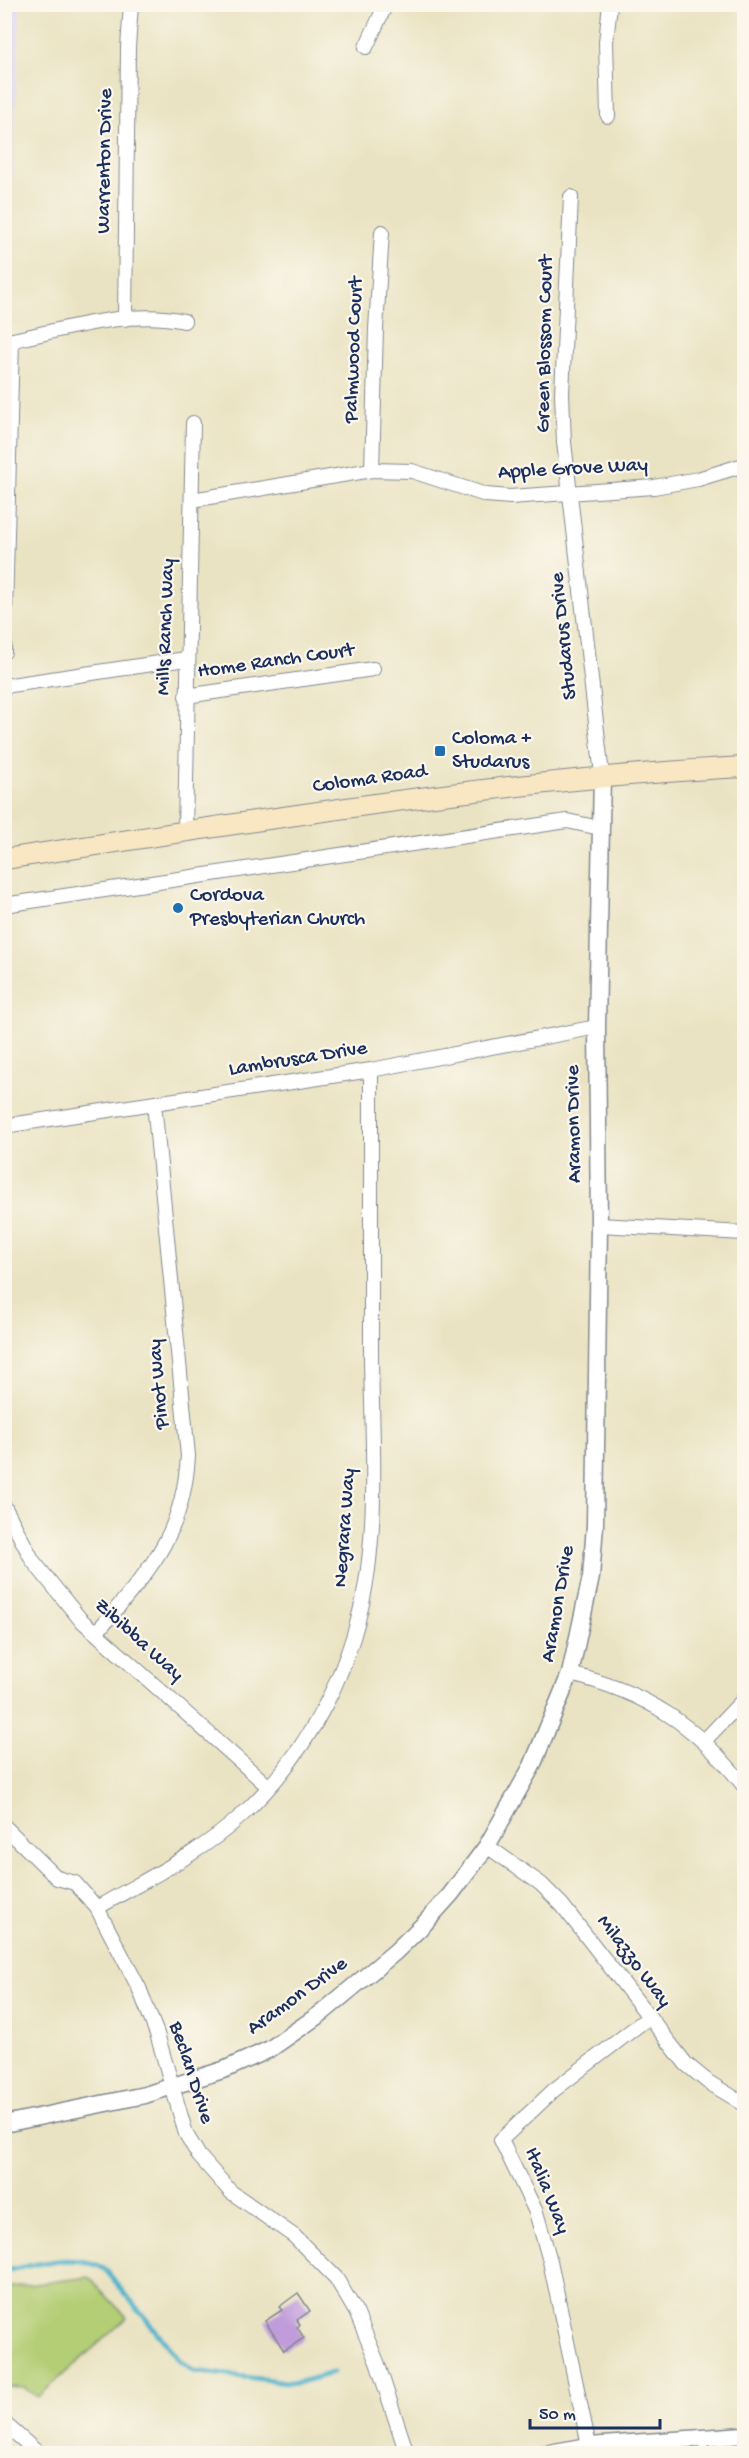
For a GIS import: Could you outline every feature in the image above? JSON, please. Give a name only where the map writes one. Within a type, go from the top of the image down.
[{"type":"main road","name":"Coloma Road","points":[[4,859],[463,790],[602,775],[744,767]]},
{"type":"street","name":"Warrenton Drive","points":[[125,319],[128,48],[131,4]]},
{"type":"street","points":[[366,47],[386,4]]},
{"type":"street","points":[[608,116],[606,42],[610,4]]},
{"type":"street","name":"Green Blossom Court","points":[[571,196],[562,394],[571,492]]},
{"type":"street","name":"Palmwood Court","points":[[372,470],[375,329],[382,232]]},
{"type":"street","points":[[4,652],[8,341],[125,319],[151,317],[184,321]]},
{"type":"street","name":"Mills Ranch Way","points":[[185,832],[186,658],[193,423]]},
{"type":"street","name":"Apple Grove Way","points":[[192,500],[372,470],[412,471],[486,495],[510,497],[654,487],[698,479],[744,465]]},
{"type":"street","name":"Studarus Drive","points":[[571,492],[602,775]]},
{"type":"street","points":[[4,686],[186,658]]},
{"type":"street","name":"Home Ranch Court","points":[[186,696],[373,669]]},
{"type":"street","name":"Aramon Drive","points":[[4,2124],[145,2095],[226,2069],[270,2049],[323,2012],[395,1953],[452,1894],[487,1846],[532,1766],[570,1674],[591,1577],[595,1525],[599,1225],[597,1027],[602,775]]},
{"type":"street","points":[[4,905],[567,821],[600,828]]},
{"type":"street","name":"Lambrusca Drive","points":[[4,1126],[371,1070],[597,1027]]},
{"type":"street","name":"Negrara Way","points":[[97,1908],[209,1842],[242,1816],[269,1787],[311,1730],[331,1694],[348,1654],[360,1612],[368,1569],[372,1526],[371,1070]]},
{"type":"street","name":"Pinot Way","points":[[96,1633],[156,1561],[174,1529],[187,1481],[188,1456],[154,1103]]},
{"type":"street","points":[[599,1225],[744,1233]]},
{"type":"street","name":"Zibibba Way","points":[[4,1506],[33,1561],[55,1591],[96,1633],[269,1787]]},
{"type":"street","points":[[570,1674],[600,1681],[635,1695],[663,1710],[705,1740],[744,1786]]},
{"type":"street","points":[[705,1740],[744,1699]]},
{"type":"street","name":"Beclan Drive","points":[[6,1831],[57,1878],[75,1883],[97,1908],[139,1988],[157,2034],[186,2134],[214,2174],[231,2192],[294,2236],[336,2278],[356,2312],[377,2362],[407,2454]]},
{"type":"street","name":"Milazzo Way","points":[[487,1846],[541,1884],[562,1905],[686,2064],[708,2082],[744,2104]]},
{"type":"street","name":"Italia Way","points":[[589,2446],[550,2261],[536,2212],[501,2140],[554,2090],[649,2017]]},
{"type":"street","points":[[4,2423],[39,2454]]},
{"type":"street","points":[[543,2454],[589,2446],[704,2446],[744,2435]]},
{"type":"shaded area","points":[[4,5],[20,5],[9,233],[5,234]]},
{"type":"green space","points":[[89,2277],[127,2318],[38,2397],[24,2388],[5,2387],[5,2288]]},
{"type":"building","points":[[298,2293],[310,2311],[297,2320],[300,2325],[297,2327],[304,2338],[284,2351],[265,2321],[282,2310],[279,2307]]},
{"type":"waterway","points":[[4,2271],[69,2260],[81,2261],[105,2269],[181,2362],[193,2371],[296,2383],[333,2373]]},
{"type":"place","name":"Coloma + Studarus","points":[[440,751]]},
{"type":"place","name":"Cordova Presbyterian Church","points":[[178,908]]}]
